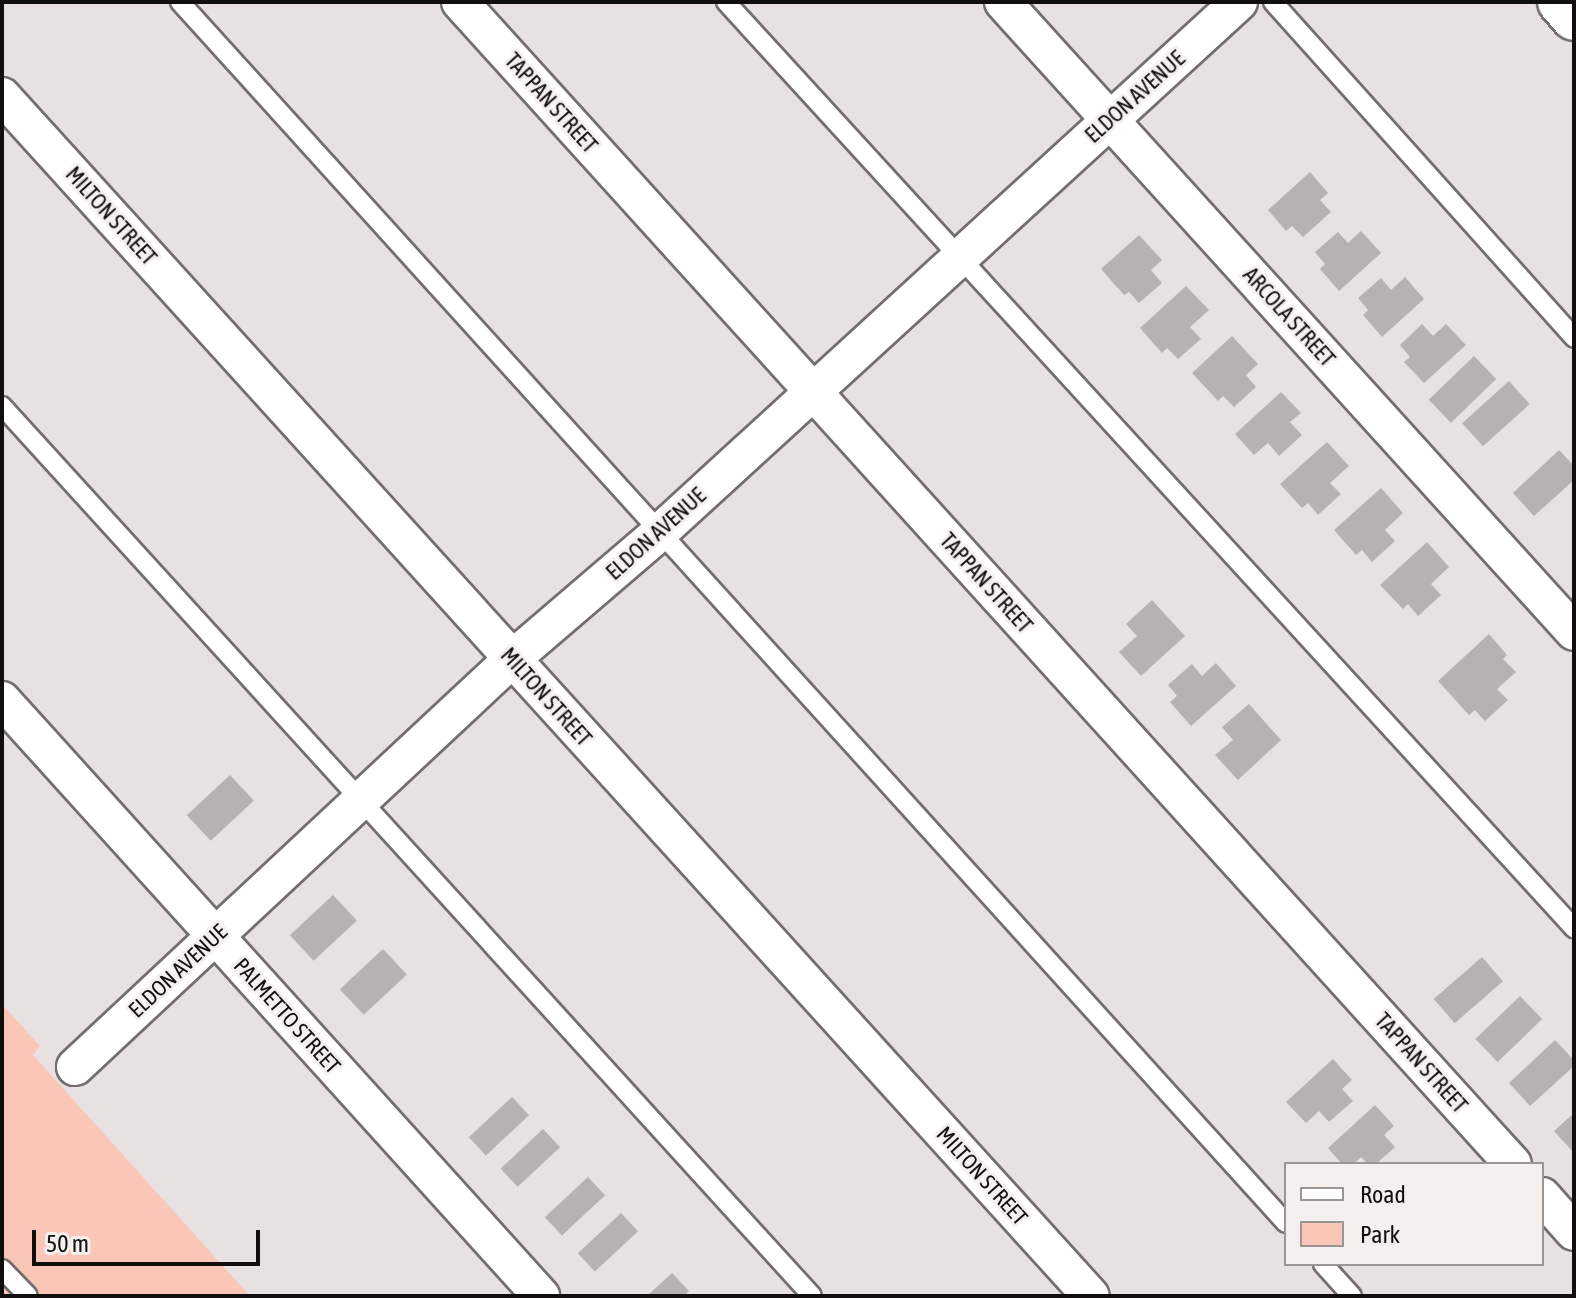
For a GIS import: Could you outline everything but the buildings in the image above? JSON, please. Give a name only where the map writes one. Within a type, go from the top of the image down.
[{"type":"street","name":"TAPPAN STREET","points":[[460,2],[1511,1162]]},
{"type":"street","name":"ARCOLA STREET","points":[[1003,2],[1574,632]]},
{"type":"street","name":"ELDON AVENUE","points":[[75,1067],[512,659],[660,532],[1239,2]]},
{"type":"street","points":[[1560,2],[1574,18]]},
{"type":"street","name":"MILTON STREET","points":[[2,96],[1091,1296]]},
{"type":"street","name":"PALMETTO STREET","points":[[2,700],[541,1296]]},
{"type":"street","points":[[1544,1198],[1574,1232]]},
{"type":"lane","points":[[180,2],[1284,1221]]},
{"type":"lane","points":[[726,2],[1574,928]]},
{"type":"lane","points":[[1273,2],[1574,338]]},
{"type":"lane","points":[[2,406],[812,1296]]},
{"type":"lane","points":[[1325,1266],[1352,1296]]},
{"type":"lane","points":[[2,1269],[28,1296]]},
{"type":"green space","points":[[2,1004],[40,1046],[33,1055],[250,1296],[2,1296]]}]
